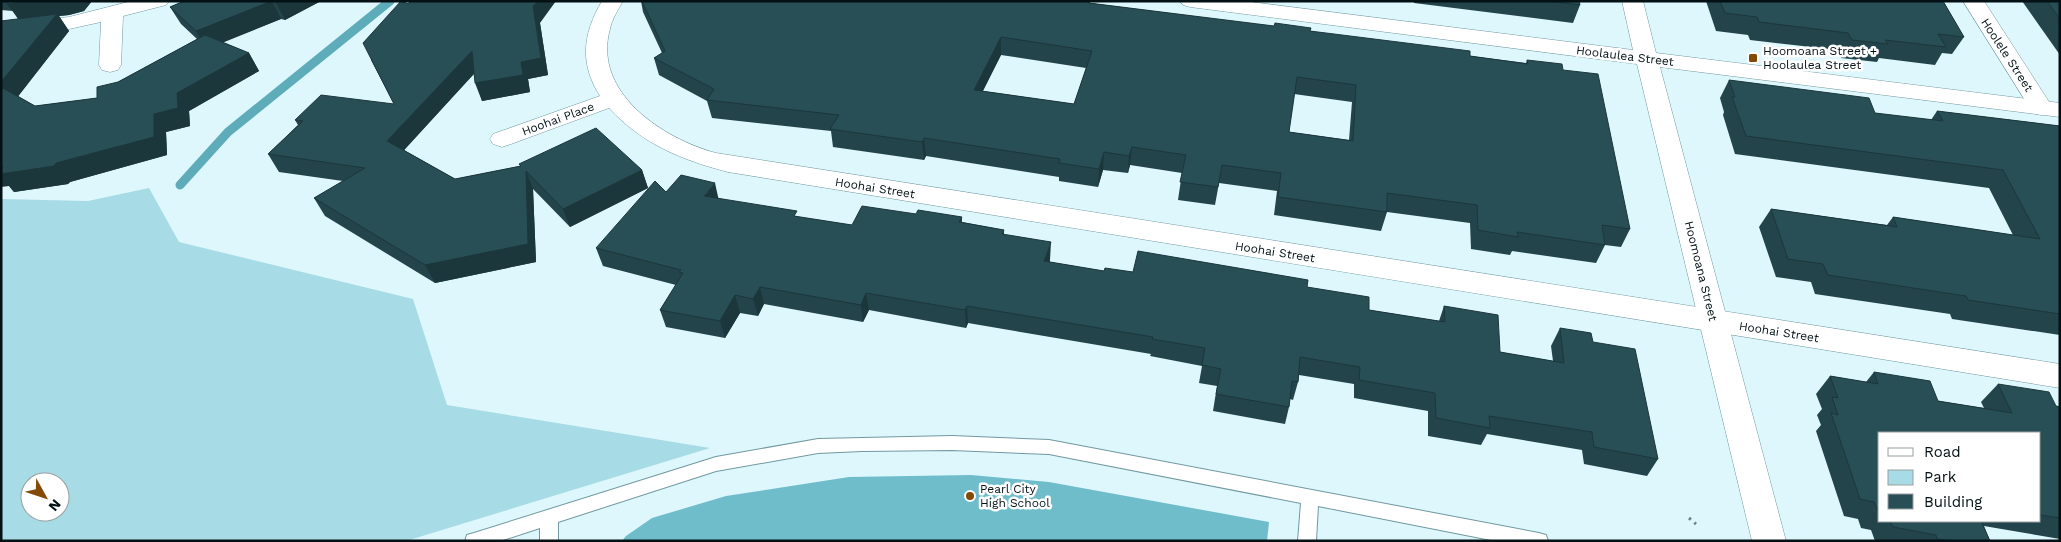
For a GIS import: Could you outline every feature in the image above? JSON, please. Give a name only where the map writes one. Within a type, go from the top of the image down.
[{"type":"street","points":[[1,32],[69,23],[159,1]]},
{"type":"street","name":"Hoohai Street","points":[[613,1],[598,32],[596,57],[604,85],[613,99],[636,123],[659,138],[681,150],[728,164],[2060,376]]},
{"type":"street","name":"Hoolaulea Street","points":[[1190,1],[2050,109]]},
{"type":"street","name":"Hoomoana Street","points":[[1632,1],[1769,541]]},
{"type":"street","name":"Hoolele Street","points":[[1973,1],[2050,109]]},
{"type":"street","points":[[110,65],[112,13]]},
{"type":"street","name":"Hoohai Place","points":[[502,140],[613,99]]},
{"type":"lane","points":[[474,541],[716,464],[818,446],[952,443],[1049,447],[1539,541]]},
{"type":"lane","points":[[1307,541],[1310,497]]},
{"type":"lane","points":[[549,541],[550,516]]},
{"type":"path","points":[[1689,518],[1696,524]]},
{"type":"green space","points":[[149,188],[179,242],[413,299],[447,405],[710,448],[406,541],[1,541],[1,199],[88,201]]},
{"type":"shaded area","points":[[971,475],[1049,482],[1269,522],[1267,541],[622,541],[626,536],[652,518],[726,496],[849,477]]},
{"type":"building","points":[[9,1],[27,1],[7,4]]},
{"type":"building","points":[[184,1],[272,1],[196,31],[170,7]]},
{"type":"building","points":[[401,1],[409,4],[409,1],[537,1],[533,6],[541,58],[521,62],[523,75],[475,83],[472,51],[387,141],[455,179],[521,166],[519,164],[596,128],[642,170],[563,209],[526,171],[528,244],[425,265],[314,198],[365,168],[268,154],[303,121],[295,120],[321,95],[394,104],[363,43]]},
{"type":"building","points":[[642,1],[1090,1],[1089,3],[1274,26],[1275,23],[1311,28],[1310,31],[1470,51],[1470,56],[1528,64],[1527,60],[1562,64],[1563,70],[1598,74],[1630,229],[1602,225],[1605,245],[1517,232],[1518,237],[1478,230],[1477,205],[1387,193],[1387,212],[1278,197],[1281,173],[1222,165],[1218,187],[1180,182],[1186,155],[1132,147],[1129,156],[1104,152],[1099,169],[1059,163],[1060,159],[924,138],[922,142],[830,129],[839,115],[707,100],[714,89],[654,58],[665,51]],"holes":[[[1001,37],[1092,51],[1074,104],[974,90]],[[1297,77],[1356,85],[1353,141],[1289,132]]]},
{"type":"building","points":[[1547,1],[1579,1],[1580,5]]},
{"type":"building","points":[[1720,1],[1943,1],[1964,37],[1938,34],[1946,47],[1885,40],[1888,44],[1852,40],[1848,33],[1759,22],[1757,17],[1725,13]]},
{"type":"building","points":[[2047,1],[2060,1],[2060,19]]},
{"type":"building","points":[[57,14],[1,82],[1,21]]},
{"type":"building","points":[[205,35],[249,53],[177,93],[178,108],[154,114],[154,137],[56,163],[54,166],[1,174],[3,167],[1,167],[1,87],[35,106],[97,98],[97,87],[118,82]]},
{"type":"building","points":[[1729,80],[1869,98],[1875,113],[1943,121],[1937,111],[2060,126],[2060,314],[1968,300],[1966,296],[1828,275],[1823,264],[1788,259],[1771,209],[1897,227],[1893,217],[2040,239],[2003,170],[1746,136],[1732,97],[1735,97]]},
{"type":"building","points":[[681,175],[715,183],[704,196],[797,211],[794,216],[852,225],[862,206],[916,214],[918,210],[962,217],[959,222],[1004,230],[1002,234],[1051,242],[1044,261],[1104,271],[1105,268],[1133,272],[1138,251],[1308,280],[1307,287],[1369,297],[1369,310],[1445,322],[1444,306],[1498,315],[1500,352],[1564,363],[1560,328],[1591,333],[1593,342],[1635,349],[1658,459],[1594,447],[1592,432],[1489,416],[1490,428],[1436,418],[1435,393],[1359,380],[1360,367],[1300,357],[1298,382],[1292,381],[1289,407],[1216,394],[1221,369],[1202,365],[1205,348],[1152,339],[1153,337],[967,306],[965,310],[866,293],[861,305],[760,287],[753,299],[735,295],[720,321],[660,310],[683,273],[679,272],[681,270],[596,248],[655,181],[666,192]]},
{"type":"building","points":[[1874,372],[1930,381],[1938,401],[2012,413],[1998,384],[2049,392],[2056,406],[2060,407],[2060,518],[2041,515],[2041,432],[1878,432],[1878,511],[1874,502],[1860,499],[1831,413],[1838,415],[1832,397],[1838,398],[1830,376],[1878,384]]},
{"type":"building","points":[[1890,522],[1981,522],[1990,541],[1950,541],[1937,539],[1936,535],[1893,527]]},
{"type":"waterway","points":[[180,185],[228,132],[390,1]]},
{"type":"place","name":"Hoomoana Street + Hoolaulea Street","points":[[1753,58]]},
{"type":"place","name":"Pearl City High School","points":[[970,496]]}]
